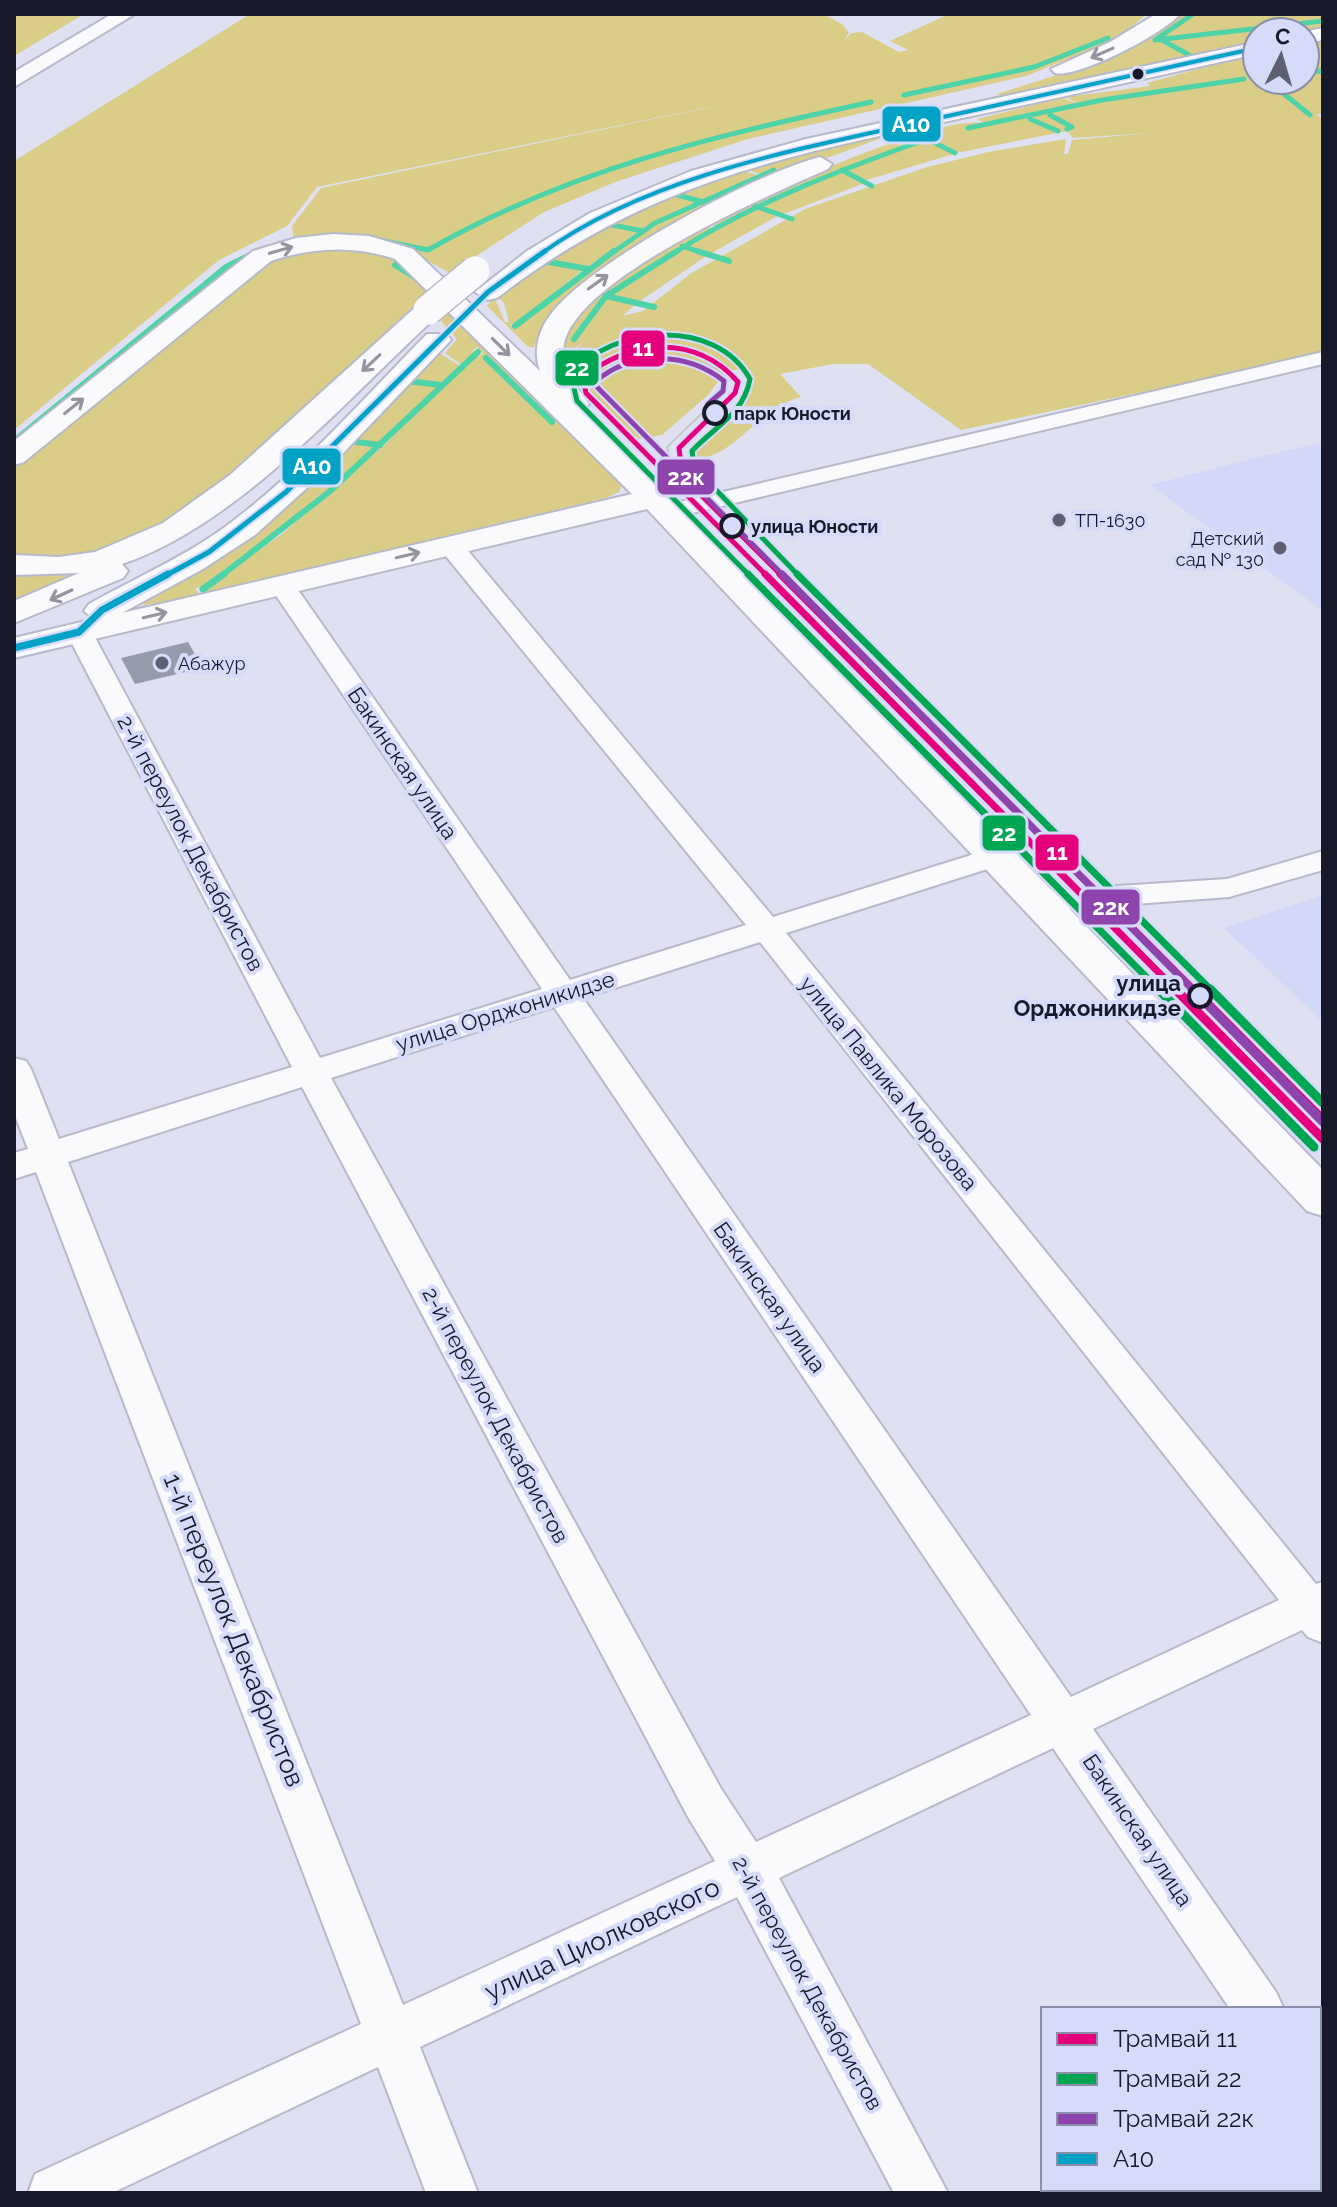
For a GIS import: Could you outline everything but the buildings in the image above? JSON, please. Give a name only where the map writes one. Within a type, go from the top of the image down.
[{"type":"main road","points":[[14,613],[111,571],[178,530],[236,487],[556,220],[685,165],[771,139],[1051,73],[1117,46],[1170,14]]},
{"type":"main road","points":[[482,282],[678,184],[799,148],[1241,51]]},
{"type":"main road","points":[[653,497],[559,384],[551,362],[552,334],[580,295],[612,272],[782,181],[880,143],[1042,94]]},
{"type":"main road","points":[[14,456],[251,262],[303,245],[351,242],[393,250],[412,259],[653,497],[1323,1199]]},
{"type":"main road","points":[[79,632],[102,610],[209,552],[286,492],[438,320]]},
{"type":"main road","points":[[14,648],[653,497]]},
{"type":"main road","points":[[14,565],[61,566],[98,561],[178,530]]},
{"type":"street","points":[[14,81],[125,14]]},
{"type":"street","points":[[653,497],[1323,358]]},
{"type":"street","name":"улица Павлика Морозова","points":[[450,545],[1318,1610]]},
{"type":"street","name":"Бакинская улица","points":[[282,585],[1258,2007]]},
{"type":"street","name":"2-й переулок Декабристов","points":[[79,632],[311,1072],[704,1802],[775,1915],[922,2193]]},
{"type":"street","name":"улица Орджоникидзе","points":[[30,1161],[995,857]]},
{"type":"street","points":[[1040,901],[1229,888],[1323,860]]},
{"type":"street","name":"1-й переулок Декабристов","points":[[14,1069],[30,1161],[394,2036],[452,2193]]},
{"type":"street","name":"улица Циолковского","points":[[54,2193],[1064,1721],[1318,1610]]},
{"type":"shaded area","points":[[14,14],[84,14],[14,56]]},
{"type":"shaded area","points":[[250,14],[823,14],[842,24],[849,32],[844,41],[851,33],[862,32],[899,52],[908,50],[890,41],[949,14],[1147,14],[1115,40],[1026,76],[748,139],[618,181],[544,212],[450,273],[411,252],[295,243],[14,445],[228,268],[248,256],[294,240],[292,226],[321,188],[754,98],[317,187],[287,226],[219,260],[14,430],[14,161]]},
{"type":"shaded area","points":[[1180,14],[1323,14],[1321,29],[1321,16],[1241,16],[1241,46],[1002,97],[997,94],[1104,60]]},
{"type":"shaded area","points":[[1321,38],[1323,113],[1316,115],[1323,118],[1323,354],[961,430],[868,364],[833,364],[780,374],[801,397],[773,410],[724,449],[700,458],[696,456],[704,435],[731,411],[745,392],[747,380],[738,370],[727,370],[708,395],[662,435],[638,439],[566,368],[565,358],[586,340],[560,359],[568,322],[614,278],[705,226],[712,228],[605,295],[573,339],[607,297],[636,304],[622,316],[643,311],[690,274],[805,209],[927,167],[988,152],[1066,139],[1064,154],[1068,154],[1072,140],[1150,133],[1073,138],[1067,131],[956,153],[938,144],[954,154],[863,181],[865,183],[781,215],[759,207],[779,215],[710,254],[684,246],[757,205],[715,226],[708,224],[831,166],[937,129],[956,124],[985,123],[977,119],[1062,98],[1079,104],[1066,97],[1150,86],[1147,83],[1241,57],[1241,96],[1321,96]]},
{"type":"shaded area","points":[[883,133],[887,136],[789,172],[601,272],[561,303],[533,348],[527,346],[487,306],[493,299],[496,301],[505,322],[509,322],[504,303],[497,296],[541,262],[584,269],[522,319],[510,325],[515,327],[589,269],[656,224],[775,169],[760,174],[742,168]]},
{"type":"shaded area","points":[[740,170],[757,175],[704,200],[674,192]]},
{"type":"shaded area","points":[[672,195],[700,202],[642,229],[607,222]]},
{"type":"shaded area","points":[[607,225],[639,231],[587,267],[543,259]]},
{"type":"shaded area","points":[[335,245],[399,257],[622,484],[619,492],[606,498],[206,593],[203,589],[282,534],[382,447],[464,365],[483,353],[477,347],[472,351],[476,353],[462,365],[445,353],[457,339],[421,299],[223,483],[169,521],[84,558],[14,558],[14,467],[256,266]]},
{"type":"shaded area","points":[[682,247],[708,255],[637,303],[608,295]]},
{"type":"shaded area","points":[[441,348],[445,349],[441,354],[460,366],[441,383],[412,379]]},
{"type":"shaded area","points":[[408,382],[438,386],[380,444],[355,438]]},
{"type":"shaded area","name":"Детский сад № 130","points":[[1323,442],[1323,611],[1150,485],[1255,458]]},
{"type":"shaded area","points":[[351,443],[377,447],[277,535],[202,587],[195,588],[199,595],[144,605],[144,601],[255,531]]},
{"type":"shaded area","points":[[90,570],[14,606],[14,573]]},
{"type":"shaded area","points":[[1323,895],[1323,1022],[1224,928]]},
{"type":"waterway","points":[[1193,14],[1155,40],[1323,21]]},
{"type":"waterway","points":[[904,95],[1034,67],[1108,38]]},
{"type":"waterway","points":[[1162,40],[1191,56]]},
{"type":"waterway","points":[[968,128],[1102,100],[1241,79]]},
{"type":"waterway","points":[[1287,96],[1310,115]]},
{"type":"waterway","points":[[365,237],[428,250],[536,197],[590,176],[755,128],[871,102]]},
{"type":"waterway","points":[[1050,115],[1072,127],[1067,129]]},
{"type":"waterway","points":[[1030,119],[1058,131]]},
{"type":"waterway","points":[[843,171],[927,139],[955,153]]},
{"type":"waterway","points":[[702,202],[774,170]]},
{"type":"waterway","points":[[757,207],[843,171]]},
{"type":"waterway","points":[[843,171],[872,186]]},
{"type":"waterway","points":[[674,194],[702,202]]},
{"type":"waterway","points":[[612,253],[655,223],[702,202]]},
{"type":"waterway","points":[[684,247],[757,207]]},
{"type":"waterway","points":[[757,207],[792,219]]},
{"type":"waterway","points":[[607,224],[643,231]]},
{"type":"waterway","points":[[254,253],[290,241]]},
{"type":"waterway","points":[[674,253],[684,247]]},
{"type":"waterway","points":[[684,247],[697,251]]},
{"type":"waterway","points":[[254,253],[258,251]]},
{"type":"waterway","points":[[515,326],[614,251]]},
{"type":"waterway","points":[[606,296],[677,251]]},
{"type":"waterway","points":[[697,251],[729,261]]},
{"type":"waterway","points":[[697,251],[703,253]]},
{"type":"waterway","points":[[14,441],[226,267],[254,253]]},
{"type":"waterway","points":[[544,261],[588,269]]},
{"type":"waterway","points":[[395,265],[416,278]]},
{"type":"waterway","points":[[574,339],[606,296]]},
{"type":"waterway","points":[[606,296],[654,307]]},
{"type":"waterway","points":[[379,445],[478,352]]},
{"type":"waterway","points":[[486,358],[552,422]]},
{"type":"waterway","points":[[407,381],[441,385]]},
{"type":"waterway","points":[[349,441],[379,445]]},
{"type":"waterway","points":[[221,576],[329,492],[379,445]]},
{"type":"waterway","points":[[203,589],[224,574]]},
{"type":"tram line","name":"22","points":[[1314,1147],[577,401],[571,375],[584,359],[624,340],[674,336],[719,347],[738,360],[750,379],[748,392],[728,420],[692,451],[694,467],[702,479],[1323,1103]]},
{"type":"tram line","name":"11","points":[[1323,1120],[693,487],[682,471],[679,448],[735,393],[738,382],[724,366],[706,355],[663,347],[618,355],[583,378],[586,393],[1323,1139]]},
{"type":"tram line","points":[[586,393],[590,375],[600,364],[615,358],[651,354],[671,356],[720,369],[727,382],[724,392],[667,447],[669,457],[693,487]]},
{"type":"tram line","name":"22к","points":[[708,404],[723,391],[724,381],[712,371],[678,360],[641,359],[623,363],[596,381],[597,387],[1323,1122]]},
{"type":"transit line","name":"А10","points":[[14,648],[79,632],[102,610],[209,552],[243,528],[286,492],[488,292],[554,244],[632,204],[678,184],[785,152],[1241,52]]},
{"type":"place","name":"парк Юности","points":[[715,413]]},
{"type":"place","name":"ТП-1630","points":[[1059,520]]},
{"type":"place","name":"улица Юности","points":[[732,526]]},
{"type":"place","name":"Детский сад № 130","points":[[1280,548]]},
{"type":"place","name":"Абажур","points":[[162,663]]},
{"type":"place","name":"улица Орджоникидзе","points":[[1200,996]]}]
